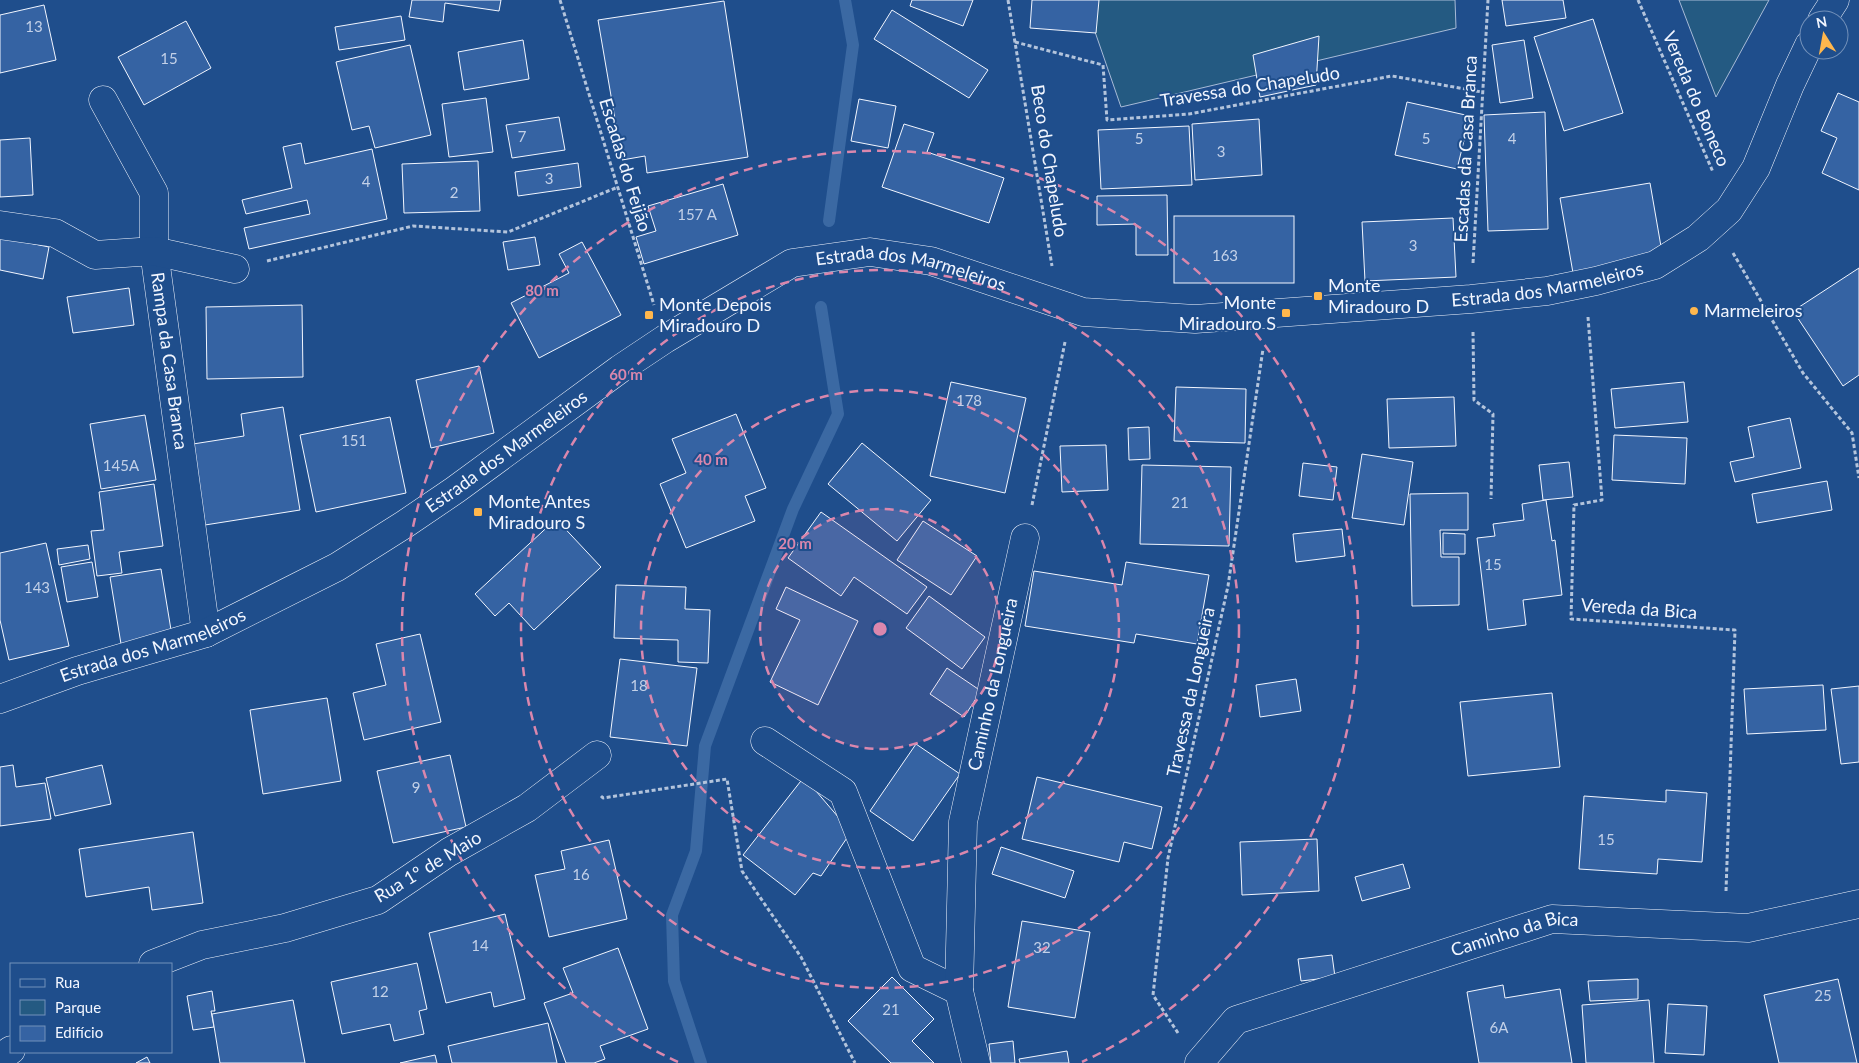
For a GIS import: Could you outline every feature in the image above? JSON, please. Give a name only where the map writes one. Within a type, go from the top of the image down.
[{"type":"street","name":"Estrada dos Marmeleiros","points":[[0,699],[77,671],[206,633],[337,567],[456,490],[620,369],[665,339],[792,263],[870,252],[931,261],[1083,312],[1195,319],[1471,299],[1547,291],[1585,284],[1655,265],[1698,238],[1722,216],[1756,168],[1802,60]]},
{"type":"street","name":"Rampa da Casa Branca","points":[[103,100],[154,193],[154,251],[206,633]]},
{"type":"street","points":[[0,226],[54,233],[95,255],[154,251],[235,269]]},
{"type":"street","name":"Caminho da Longueira","points":[[976,1063],[959,991],[963,822],[1025,538]]},
{"type":"street","points":[[765,741],[843,792],[912,968],[959,991]]},
{"type":"street","name":"Rua 1º de Maio","points":[[156,963],[202,945],[285,928],[378,900],[449,852],[527,808],[587,763]]},
{"type":"street","name":"Caminho da Bica","points":[[1198,1063],[1236,1020],[1552,919],[1748,928],[1859,904]]},
{"type":"path","name":"Escadas do Feijão","points":[[560,0],[665,339]]},
{"type":"path","name":"Beco do Chapeludo","points":[[1008,0],[1053,271]]},
{"type":"path","name":"Escadas da Casa Branca","points":[[1471,299],[1488,0]]},
{"type":"path","name":"Vereda do Boneco","points":[[1638,0],[1722,216],[1803,373],[1852,433],[1859,478]]},
{"type":"path","name":"Travessa do Chapeludo","points":[[1015,42],[1103,65],[1106,120],[1189,114],[1392,76],[1482,92]]},
{"type":"path","points":[[235,269],[413,226],[508,232],[618,187]]},
{"type":"path","name":"Vereda da Bica","points":[[1585,284],[1602,500],[1574,504],[1571,619],[1736,630],[1724,927]]},
{"type":"path","points":[[1025,538],[1071,309]]},
{"type":"path","name":"Travessa da Longueira","points":[[1183,1040],[1153,995],[1168,858],[1228,586],[1268,314]]},
{"type":"path","points":[[1473,326],[1474,400],[1493,414],[1491,499]]},
{"type":"path","points":[[587,763],[603,798],[727,779],[742,871],[801,957],[854,1063]]},
{"type":"green space","points":[[1084,0],[1455,0],[1456,28],[1121,107]]},
{"type":"green space","points":[[1679,0],[1769,0],[1716,97]]},
{"type":"building","points":[[412,0],[501,0],[499,11],[445,3],[443,22],[409,17]]},
{"type":"building","points":[[912,0],[973,0],[963,26],[910,6]]},
{"type":"building","points":[[1032,0],[1099,0],[1096,33],[1030,28]]},
{"type":"building","points":[[1502,0],[1563,0],[1566,18],[1506,26]]},
{"type":"building","points":[[724,1],[748,157],[647,173],[645,156],[622,160],[598,20]]},
{"type":"building","points":[[44,5],[56,60],[0,73],[0,15]]},
{"type":"building","points":[[892,10],[988,70],[969,98],[874,39]]},
{"type":"building","points":[[401,16],[405,40],[339,50],[335,27]]},
{"type":"building","points":[[1593,19],[1623,113],[1564,131],[1534,37]]},
{"type":"building","points":[[186,21],[211,68],[144,105],[118,57]]},
{"type":"building","points":[[1319,36],[1316,85],[1260,97],[1253,55]]},
{"type":"building","points":[[523,40],[529,79],[464,90],[458,52]]},
{"type":"building","points":[[1524,40],[1533,98],[1500,103],[1492,45]]},
{"type":"building","points":[[410,45],[431,135],[375,148],[369,126],[352,130],[336,62]]},
{"type":"building","points":[[1838,93],[1859,102],[1859,190],[1822,173],[1837,138],[1821,131]]},
{"type":"building","points":[[486,98],[493,152],[449,157],[442,104]]},
{"type":"building","points":[[859,99],[896,106],[888,148],[851,141]]},
{"type":"building","points":[[1407,102],[1470,116],[1457,169],[1395,155]]},
{"type":"building","points":[[1545,112],[1548,229],[1488,231],[1484,115]]},
{"type":"building","points":[[559,117],[565,150],[512,158],[506,125]]},
{"type":"building","points":[[1259,119],[1262,175],[1195,180],[1192,124]]},
{"type":"building","points":[[904,124],[934,133],[927,152],[1004,178],[989,223],[882,187]]},
{"type":"building","points":[[1189,126],[1192,185],[1101,189],[1098,130]]},
{"type":"building","points":[[30,138],[33,195],[0,197],[0,140]]},
{"type":"building","points":[[301,143],[305,164],[372,149],[387,219],[249,249],[244,228],[310,214],[307,200],[246,214],[242,200],[292,188],[283,147]]},
{"type":"building","points":[[478,161],[480,211],[404,213],[402,164]]},
{"type":"building","points":[[578,163],[581,187],[518,196],[515,172]]},
{"type":"building","points":[[1650,183],[1663,258],[1573,273],[1560,198]]},
{"type":"building","points":[[723,184],[738,235],[644,264],[636,237],[656,231],[648,206]]},
{"type":"building","points":[[1167,195],[1168,255],[1136,255],[1136,224],[1097,225],[1097,196]]},
{"type":"building","points":[[1174,216],[1294,216],[1294,283],[1174,283]]},
{"type":"building","points":[[1453,218],[1456,277],[1365,281],[1362,222]]},
{"type":"building","points":[[0,237],[49,247],[43,279],[0,270]]},
{"type":"building","points":[[535,237],[540,265],[508,270],[503,242]]},
{"type":"building","points":[[582,242],[621,315],[539,358],[511,303],[569,273],[559,254]]},
{"type":"building","points":[[1859,268],[1859,375],[1843,386],[1793,311]]},
{"type":"building","points":[[129,288],[134,325],[73,333],[67,297]]},
{"type":"building","points":[[302,305],[303,377],[207,379],[206,307]]},
{"type":"building","points":[[479,366],[494,433],[431,448],[416,380]]},
{"type":"building","points":[[951,382],[1026,398],[1005,493],[930,476]]},
{"type":"building","points":[[1684,382],[1688,422],[1615,428],[1611,389]]},
{"type":"building","points":[[1176,387],[1246,389],[1245,443],[1174,441]]},
{"type":"building","points":[[1454,397],[1456,446],[1389,448],[1387,399]]},
{"type":"building","points":[[283,407],[300,510],[205,525],[193,444],[244,436],[241,414]]},
{"type":"building","points":[[736,414],[766,488],[745,496],[755,521],[686,548],[660,484],[686,473],[672,439]]},
{"type":"building","points":[[145,415],[156,480],[101,489],[90,424]]},
{"type":"building","points":[[390,417],[406,493],[316,512],[300,435]]},
{"type":"building","points":[[1790,418],[1801,468],[1735,482],[1730,462],[1754,457],[1748,427]]},
{"type":"building","points":[[1149,427],[1150,459],[1129,460],[1128,428]]},
{"type":"building","points":[[1614,435],[1687,438],[1685,484],[1612,480]]},
{"type":"building","points":[[862,443],[931,500],[897,541],[828,484]]},
{"type":"building","points":[[1106,445],[1108,490],[1062,492],[1060,446]]},
{"type":"building","points":[[1362,454],[1413,462],[1404,525],[1352,518]]},
{"type":"building","points":[[1569,462],[1573,497],[1543,500],[1539,465]]},
{"type":"building","points":[[1303,463],[1337,467],[1333,500],[1299,496]]},
{"type":"building","points":[[1142,465],[1231,467],[1229,546],[1140,544]]},
{"type":"building","points":[[1827,481],[1832,510],[1757,523],[1752,494]]},
{"type":"building","points":[[154,484],[163,546],[119,552],[122,573],[97,576],[91,531],[104,530],[99,492]]},
{"type":"building","points":[[1468,493],[1468,530],[1440,530],[1441,557],[1459,557],[1459,605],[1412,606],[1410,494]]},
{"type":"building","points":[[1546,500],[1552,541],[1555,540],[1562,595],[1523,600],[1526,625],[1488,630],[1477,538],[1495,536],[1493,524],[1524,520],[1522,504]]},
{"type":"building","points":[[821,512],[927,587],[907,614],[854,577],[841,596],[788,558]]},
{"type":"building","points":[[556,519],[601,567],[534,630],[509,603],[495,616],[475,594]]},
{"type":"building","points":[[923,521],[977,556],[951,595],[897,560]]},
{"type":"building","points":[[1342,529],[1345,556],[1296,562],[1293,534]]},
{"type":"building","points":[[1443,533],[1465,534],[1465,554],[1443,554]]},
{"type":"building","points":[[46,543],[69,646],[9,660],[0,620],[0,553]]},
{"type":"building","points":[[88,545],[90,559],[59,565],[57,549]]},
{"type":"building","points":[[92,562],[98,597],[67,602],[61,567]]},
{"type":"building","points":[[1126,562],[1209,575],[1197,644],[1136,634],[1134,643],[1025,626],[1034,571],[1122,585]]},
{"type":"building","points":[[161,569],[172,636],[121,644],[110,577]]},
{"type":"building","points":[[616,585],[686,587],[685,609],[710,610],[708,663],[678,662],[678,640],[614,638]]},
{"type":"building","points":[[786,587],[858,621],[818,705],[770,682],[800,620],[776,609]]},
{"type":"building","points":[[929,596],[985,637],[962,669],[906,628]]},
{"type":"building","points":[[420,634],[441,722],[364,740],[353,693],[386,685],[376,644]]},
{"type":"building","points":[[620,659],[697,668],[687,746],[610,737]]},
{"type":"building","points":[[947,668],[981,691],[964,717],[930,694]]},
{"type":"building","points":[[1296,679],[1301,711],[1260,717],[1256,685]]},
{"type":"building","points":[[1823,685],[1826,730],[1747,734],[1744,689]]},
{"type":"building","points":[[1859,686],[1859,762],[1841,764],[1831,689]]},
{"type":"building","points":[[1552,693],[1560,767],[1468,776],[1460,702]]},
{"type":"building","points":[[327,698],[341,781],[263,794],[250,710]]},
{"type":"building","points":[[916,744],[960,774],[913,841],[870,811]]},
{"type":"building","points":[[450,755],[466,827],[393,843],[377,771]]},
{"type":"building","points":[[13,765],[16,787],[45,783],[51,819],[0,826],[0,767]]},
{"type":"building","points":[[102,765],[111,804],[55,816],[46,778]]},
{"type":"building","points":[[804,777],[851,832],[821,876],[813,873],[795,895],[743,855]]},
{"type":"building","points":[[1037,777],[1162,807],[1152,849],[1124,842],[1119,862],[1022,839]]},
{"type":"building","points":[[1666,790],[1707,793],[1702,862],[1658,859],[1657,874],[1579,869],[1584,796],[1666,802]]},
{"type":"building","points":[[193,832],[203,903],[152,910],[149,887],[86,897],[79,849]]},
{"type":"building","points":[[1317,839],[1319,891],[1242,895],[1240,842]]},
{"type":"building","points":[[609,840],[627,919],[549,937],[535,875],[565,869],[561,851]]},
{"type":"building","points":[[1001,847],[1074,871],[1065,898],[992,874]]},
{"type":"building","points":[[1403,864],[1410,888],[1362,901],[1355,877]]},
{"type":"building","points":[[505,914],[525,999],[494,1007],[491,992],[446,1003],[429,933]]},
{"type":"building","points":[[1022,921],[1090,932],[1075,1018],[1008,1007]]},
{"type":"building","points":[[618,948],[648,1029],[600,1046],[605,1059],[594,1063],[566,1063],[544,1003],[573,993],[563,968]]},
{"type":"building","points":[[1332,955],[1335,977],[1301,981],[1298,959]]},
{"type":"building","points":[[417,963],[427,1009],[419,1011],[424,1034],[394,1041],[390,1024],[342,1034],[331,982]]},
{"type":"building","points":[[892,977],[934,1019],[912,1041],[934,1063],[891,1063],[848,1021]]},
{"type":"building","points":[[1638,979],[1638,999],[1590,1001],[1588,981]]},
{"type":"building","points":[[1838,979],[1857,1063],[1779,1063],[1764,995]]},
{"type":"building","points":[[1503,985],[1505,998],[1560,989],[1572,1063],[1479,1063],[1467,992]]},
{"type":"building","points":[[212,991],[215,1011],[211,1011],[214,1027],[193,1030],[187,996]]},
{"type":"building","points":[[293,1000],[305,1063],[220,1063],[212,1014]]},
{"type":"building","points":[[1649,1000],[1654,1063],[1586,1063],[1582,1005]]},
{"type":"building","points":[[1668,1004],[1707,1006],[1704,1055],[1665,1053]]},
{"type":"building","points":[[548,1023],[557,1063],[452,1063],[448,1046]]},
{"type":"building","points":[[1013,1041],[1015,1063],[991,1063],[989,1044]]},
{"type":"building","points":[[1067,1051],[1069,1063],[1020,1063],[1019,1059]]},
{"type":"building","points":[[435,1055],[437,1063],[400,1063]]},
{"type":"building","points":[[147,1057],[150,1063],[136,1063]]},
{"type":"waterway","points":[[829,221],[853,45],[845,0]]},
{"type":"waterway","points":[[701,1063],[674,981],[672,915],[696,851],[705,746],[793,509],[838,414],[821,307]]},
{"type":"place","name":"Monte Miradouro D","points":[[1318,296]]},
{"type":"place","name":"Marmeleiros","points":[[1694,311]]},
{"type":"place","name":"Monte Miradouro S","points":[[1286,313]]},
{"type":"place","name":"Monte Depois Miradouro D","points":[[649,315]]},
{"type":"place","name":"Monte Antes Miradouro S","points":[[478,512]]}]
